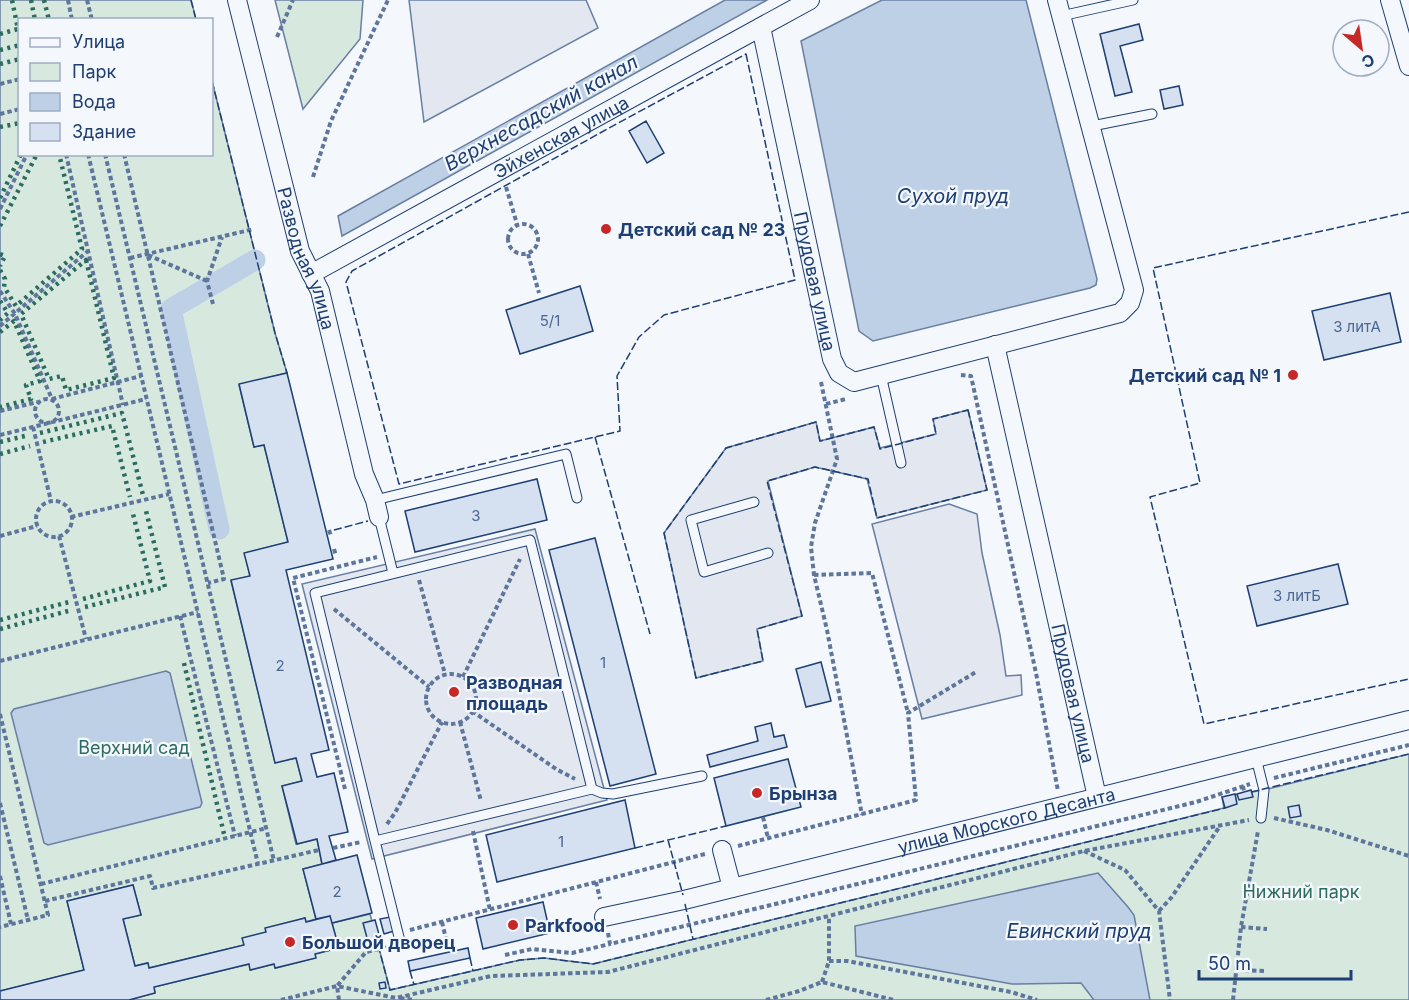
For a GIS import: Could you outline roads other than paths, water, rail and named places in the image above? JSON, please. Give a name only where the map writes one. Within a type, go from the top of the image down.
[{"type":"street","name":"Разводная улица","points":[[237,0],[300,251],[320,291],[364,474],[377,509]]},
{"type":"street","name":"Эйхенская улица","points":[[311,274],[810,0]]},
{"type":"street","points":[[1390,0],[1409,66]]},
{"type":"street","name":"Прудовая улица","points":[[761,27],[832,358],[839,373],[854,382],[1120,313],[1130,303],[1134,290],[1059,8]]},
{"type":"street","name":"Прудовая улица","points":[[995,345],[1096,797]]},
{"type":"street","name":"улица Морского Десанта","points":[[604,917],[732,888],[1409,720]]},
{"type":"street","points":[[722,850],[732,888]]},
{"type":"lane","points":[[1059,8],[1133,0]]},
{"type":"lane","points":[[1092,126],[1152,114]]},
{"type":"lane","points":[[881,375],[901,464]]},
{"type":"lane","points":[[393,573],[377,509],[566,454],[577,498]]},
{"type":"lane","points":[[754,502],[691,520],[704,572],[768,553]]},
{"type":"lane","points":[[400,941],[315,593],[530,540],[592,789]]},
{"type":"lane","points":[[1256,758],[1264,790],[1261,818]]},
{"type":"lane","points":[[375,841],[484,813],[592,789],[613,795],[702,776]]},
{"type":"water","name":"Верхнесадский канал","points":[[725,0],[767,0],[342,236],[338,216]]},
{"type":"water","name":"Сухой пруд","points":[[882,0],[1026,0],[1097,279],[1096,285],[873,341],[859,331],[801,41]]},
{"type":"water","points":[[166,671],[170,673],[202,803],[200,807],[48,845],[44,843],[11,713],[14,709]]},
{"type":"water","name":"Евинский пруд","points":[[1098,873],[1134,915],[1150,1000],[1094,1000],[1081,983],[1012,984],[856,956],[855,926]]},
{"type":"waterway","points":[[219,529],[171,309],[255,260]]},
{"type":"place","name":"Детский сад № 23","points":[[606,229]]},
{"type":"place","name":"Детский сад № 1","points":[[1293,375]]},
{"type":"place","name":"Разводная площадь","points":[[454,692]]},
{"type":"place","name":"Брынза","points":[[757,793]]},
{"type":"place","name":"Parkfood","points":[[513,925]]},
{"type":"place","name":"Большой дворец","points":[[290,942]]},
{"type":"park label","name":"Верхний сад","points":[[134,747]]},
{"type":"park label","name":"Нижний парк","points":[[1301,891]]}]
